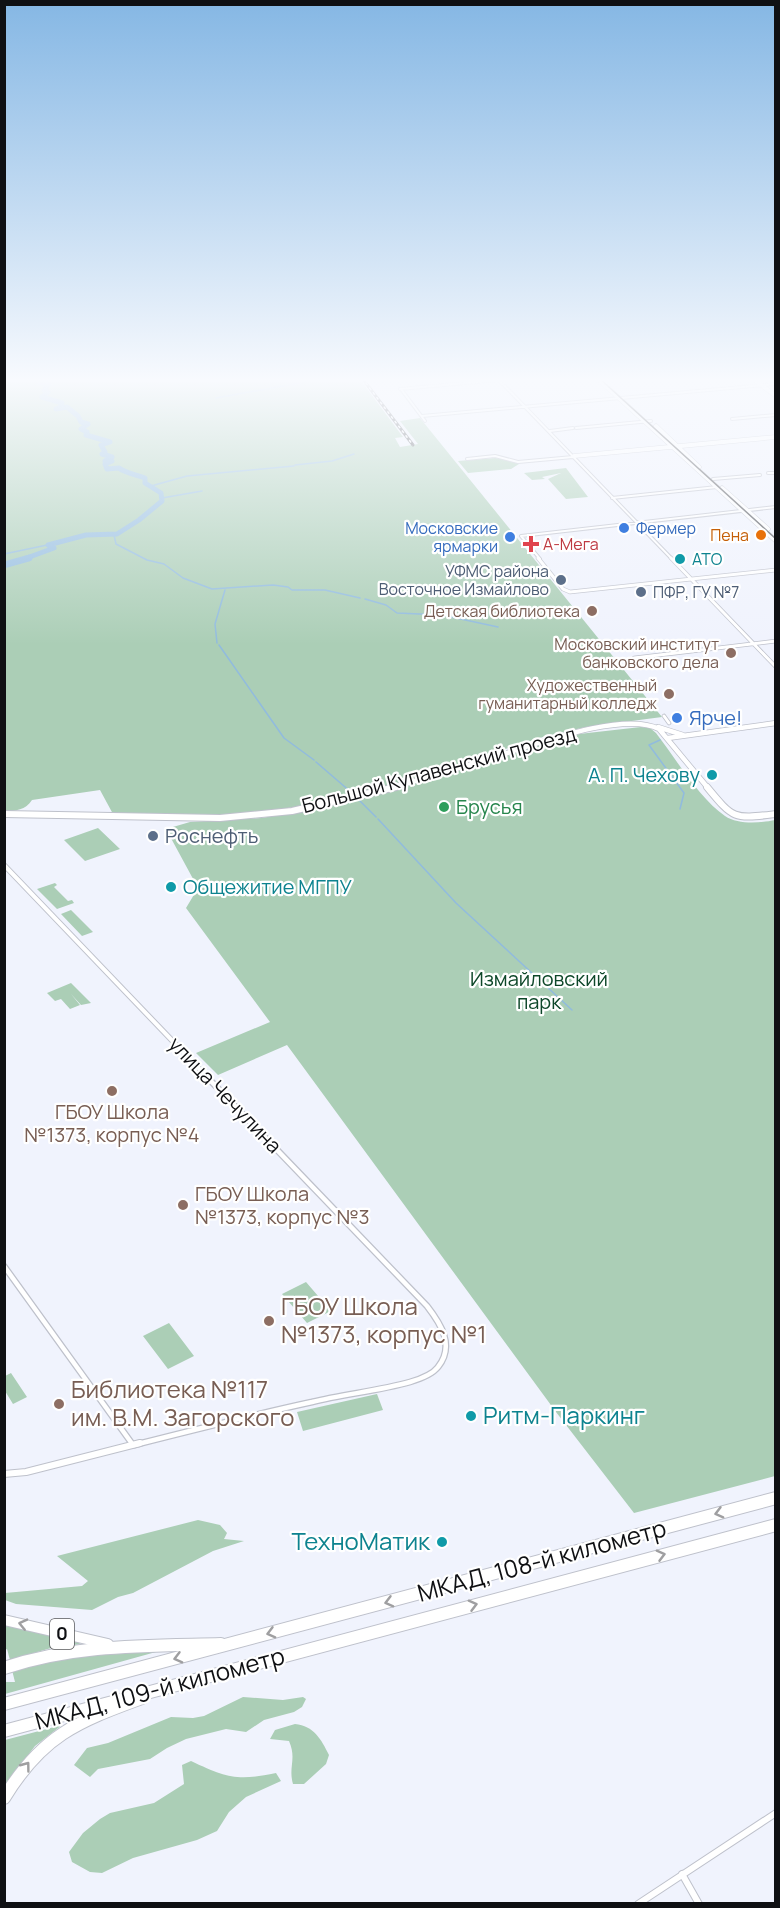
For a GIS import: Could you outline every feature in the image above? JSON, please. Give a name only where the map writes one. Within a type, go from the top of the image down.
[{"type":"highway","name":"МКАД, 108-й километр","points":[[308,1623],[776,1498]]},
{"type":"highway","name":"МКАД, 108-й километр","points":[[315,1647],[776,1525]]},
{"type":"highway","name":"МКАД, 109-й километр","points":[[4,1704],[308,1623]]},
{"type":"highway","name":"0","points":[[121,1646],[235,1643]]},
{"type":"highway","points":[[8,1667],[54,1654],[121,1646]]},
{"type":"highway","name":"МКАД, 109-й километр","points":[[4,1731],[315,1647]]},
{"type":"highway","points":[[4,1798],[36,1753],[52,1738],[76,1723],[188,1680]]},
{"type":"main road","points":[[695,467],[776,536]]},
{"type":"main road","points":[[700,467],[741,511],[776,541]]},
{"type":"main road","points":[[668,738],[776,723]]},
{"type":"main road","name":"Большой Купавенский проезд","points":[[4,814],[71,814],[176,819],[252,816],[334,803],[588,729],[650,724],[687,736]]},
{"type":"main road","points":[[657,727],[727,811],[741,818],[776,814]]},
{"type":"main road","name":"0","points":[[4,1620],[121,1646]]},
{"type":"street","points":[[584,467],[776,667]]},
{"type":"street","points":[[768,473],[776,473]]},
{"type":"street","points":[[713,479],[760,475]]},
{"type":"street","points":[[612,498],[719,487]]},
{"type":"street","points":[[776,507],[521,535],[563,589],[570,592],[776,570]]},
{"type":"street","points":[[634,658],[776,641]]},
{"type":"street","points":[[664,716],[669,723]]},
{"type":"street","name":"улица Чечулина","points":[[4,865],[444,1326],[448,1339],[438,1368],[430,1374],[133,1445]]},
{"type":"street","points":[[4,1266],[133,1445],[26,1472],[4,1474]]},
{"type":"street","points":[[638,1904],[776,1813]]},
{"type":"street","points":[[681,1874],[699,1904]]},
{"type":"green space","points":[[5,467],[460,467],[662,717],[586,727],[546,736],[405,781],[310,805],[221,817],[113,814],[100,790],[32,800],[23,808],[5,811]]},
{"type":"green space","points":[[463,467],[514,467],[511,469],[468,473]]},
{"type":"green space","points":[[566,468],[588,497],[566,499],[548,479],[561,473],[542,477],[545,479],[532,480],[524,473]]},
{"type":"green space","name":"Измайловский парк","points":[[650,728],[656,733],[697,789],[725,816],[743,822],[775,820],[775,1476],[634,1513],[556,1412],[287,1045],[218,1075],[196,1053],[270,1022],[186,908],[198,888],[166,829],[190,822],[261,818],[325,808],[579,734]]},
{"type":"green space","points":[[98,828],[120,849],[85,861],[64,840]]},
{"type":"green space","points":[[55,883],[57,885],[54,887],[68,901],[72,900],[74,903],[57,909],[37,889]]},
{"type":"green space","points":[[71,910],[93,932],[82,936],[61,914]]},
{"type":"green space","points":[[71,983],[91,1003],[81,1005],[71,994],[80,1005],[70,1009],[61,999],[55,1001],[47,993]]},
{"type":"green space","points":[[306,1282],[331,1311],[307,1323],[282,1294]]},
{"type":"green space","points":[[169,1323],[194,1356],[168,1369],[143,1336]]},
{"type":"green space","points":[[11,1373],[27,1397],[13,1404],[5,1391],[5,1376]]},
{"type":"green space","points":[[377,1394],[383,1410],[303,1431],[297,1412]]},
{"type":"green space","points":[[198,1520],[220,1525],[227,1533],[224,1539],[244,1541],[213,1551],[133,1593],[118,1597],[92,1610],[16,1604],[5,1600],[5,1593],[82,1586],[88,1581],[57,1556]]},
{"type":"green space","points":[[5,1624],[81,1644],[51,1648],[10,1660],[7,1649],[5,1650]]},
{"type":"green space","points":[[163,1650],[5,1694],[4,1682],[15,1682],[12,1670],[83,1654]]},
{"type":"green space","points":[[243,1697],[283,1700],[303,1697],[306,1699],[302,1707],[294,1712],[264,1720],[246,1732],[226,1729],[186,1739],[150,1759],[98,1769],[90,1777],[74,1765],[87,1748],[108,1743],[171,1717],[204,1716]]},
{"type":"green space","points":[[295,1724],[312,1730],[329,1755],[326,1764],[304,1784],[293,1784],[292,1753],[289,1741],[270,1739],[275,1730]]},
{"type":"green space","points":[[62,1725],[35,1746],[5,1785],[5,1740]]},
{"type":"green space","points":[[191,1761],[232,1776],[251,1777],[276,1773],[281,1781],[246,1797],[229,1812],[217,1831],[197,1840],[133,1858],[102,1873],[90,1872],[72,1862],[69,1852],[83,1833],[110,1813],[154,1803],[184,1784],[182,1765]]},
{"type":"waterway","points":[[24,559],[54,548],[48,545],[86,535],[117,534],[162,501],[161,493],[145,483],[145,478],[119,468],[107,469],[106,467]]},
{"type":"waterway","points":[[151,486],[187,476],[283,467]]},
{"type":"waterway","points":[[162,498],[202,491]]},
{"type":"waterway","points":[[114,535],[116,544],[147,560],[164,564],[183,578],[212,589],[273,585],[288,587],[292,590],[325,590],[360,598]]},
{"type":"waterway","points":[[4,554],[52,544]]},
{"type":"waterway","points":[[4,565],[29,558]]},
{"type":"waterway","points":[[217,643],[215,624],[225,590]]},
{"type":"waterway","points":[[365,599],[386,605],[397,613],[442,615],[498,627]]},
{"type":"waterway","points":[[219,645],[284,738],[314,760]]},
{"type":"waterway","points":[[660,740],[649,745],[684,793],[680,809]]},
{"type":"waterway","points":[[316,762],[352,793]]},
{"type":"waterway","points":[[360,801],[376,817]]},
{"type":"waterway","points":[[378,819],[456,903],[572,1010]]},
{"type":"tram line","points":[[697,467],[776,539]]},
{"type":"place","name":"Фермер","points":[[624,528]]},
{"type":"place","name":"Пена","points":[[761,535]]},
{"type":"place","name":"Московские ярмарки","points":[[510,537]]},
{"type":"place","name":"А-Мега","points":[[531,544]]},
{"type":"place","name":"АТО","points":[[680,559]]},
{"type":"place","name":"УФМС района Восточное Измайлово","points":[[561,580]]},
{"type":"place","name":"ПФР, ГУ №7","points":[[641,592]]},
{"type":"place","name":"Детская библиотека","points":[[592,611]]},
{"type":"place","name":"Московский институт банковского дела","points":[[731,653]]},
{"type":"place","name":"Художественный гуманитарный колледж","points":[[669,694]]},
{"type":"place","name":"Ярче!","points":[[677,718]]},
{"type":"place","name":"А. П. Чехову","points":[[712,775]]},
{"type":"place","name":"Брусья","points":[[444,807]]},
{"type":"place","name":"Роснефть","points":[[153,836]]},
{"type":"place","name":"Общежитие МГПУ","points":[[171,887]]},
{"type":"place","name":"ГБОУ Школа №1373, корпус №4","points":[[112,1091]]},
{"type":"place","name":"ГБОУ Школа №1373, корпус №3","points":[[183,1205]]},
{"type":"place","name":"ГБОУ Школа №1373, корпус №1","points":[[269,1321]]},
{"type":"place","name":"Библиотека №117 им. В.М. Загорского","points":[[59,1404]]},
{"type":"place","name":"Ритм-Паркинг","points":[[471,1416]]},
{"type":"place","name":"ТехноМатик","points":[[442,1542]]}]
